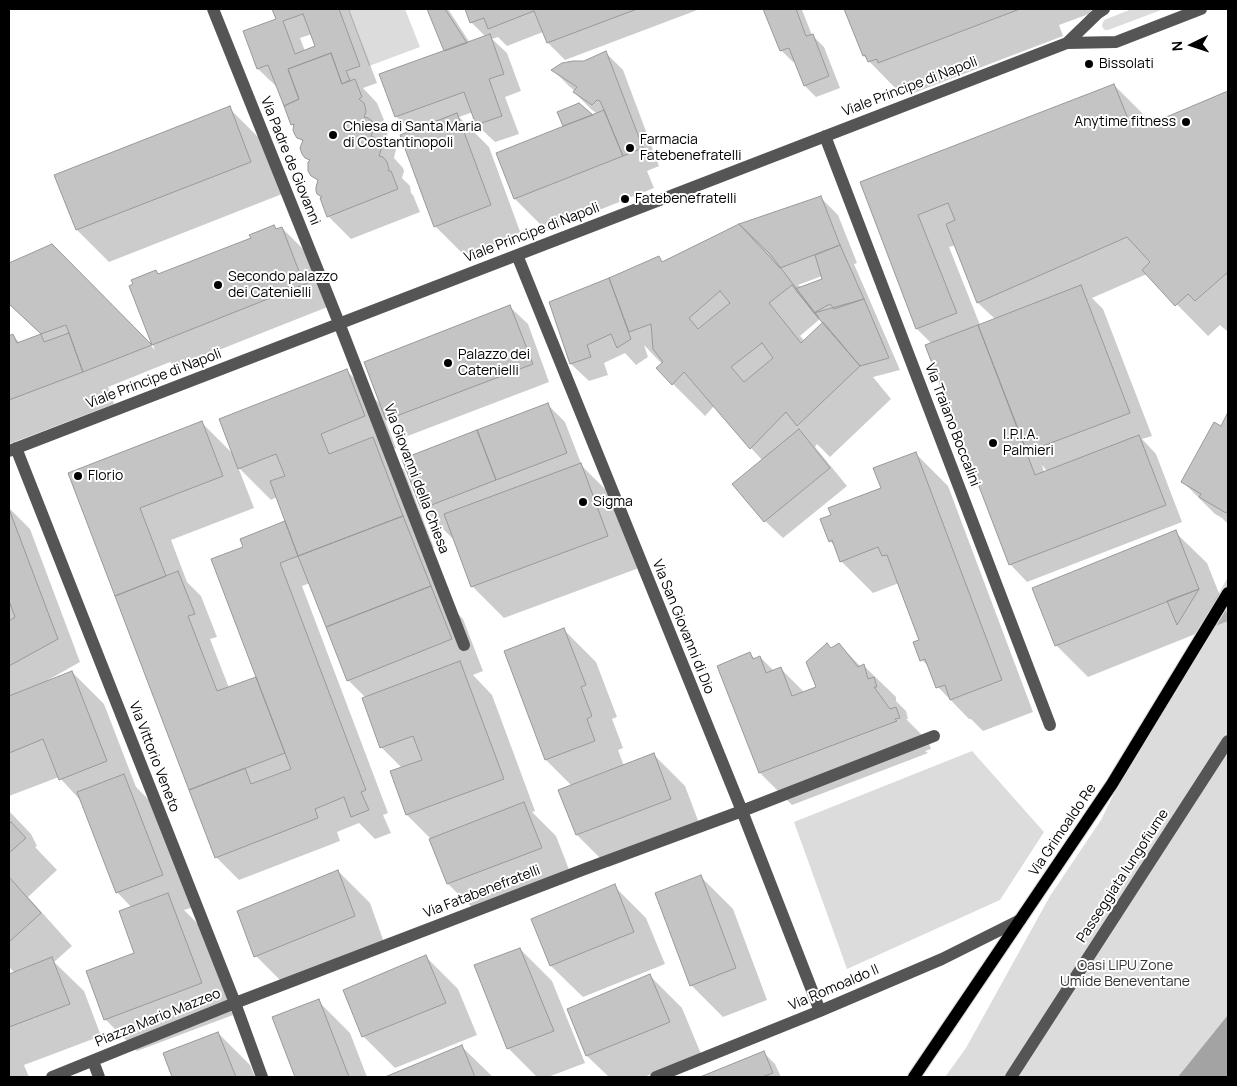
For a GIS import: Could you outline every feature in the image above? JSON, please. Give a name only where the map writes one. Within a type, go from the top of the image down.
[{"type":"main road","name":"Via Grimoaldo Re","points":[[914,1077],[1112,784],[1228,593]]},
{"type":"street","name":"Via Padre de Giovanni","points":[[213,9],[339,324]]},
{"type":"street","points":[[1067,43],[1116,42],[1201,9]]},
{"type":"street","points":[[1099,13],[1090,24],[1090,30],[1092,36],[1101,43]]},
{"type":"street","points":[[1067,43],[1099,13]]},
{"type":"street","name":"Viale Principe di Napoli","points":[[12,449],[1067,43]]},
{"type":"street","name":"Via Traiano Boccalini","points":[[825,136],[1050,725]]},
{"type":"street","name":"Via San Giovanni di Dio","points":[[517,255],[742,811],[820,1011]]},
{"type":"street","name":"Via Giovanni della Chiesa","points":[[339,324],[464,645]]},
{"type":"street","name":"Via Vittorio Veneto","points":[[12,449],[235,1003],[262,1077]]},
{"type":"street","name":"Via Fatabenefratelli","points":[[235,1003],[566,876],[742,811],[934,736]]},
{"type":"street","name":"Passeggiata lungofiume","points":[[1011,1077],[1228,741]]},
{"type":"street","name":"Via Romoaldo II","points":[[656,1077],[820,1011],[942,959],[1020,920]]},
{"type":"street","name":"Piazza Mario Mazzeo","points":[[52,1077],[235,1003]]},
{"type":"street","name":"Piazza Mario Mazzeo","points":[[93,1061],[99,1077]]},
{"type":"green space","points":[[348,9],[405,9],[420,47],[369,66]]},
{"type":"green space","points":[[1132,9],[1164,9],[1108,30],[1103,28],[1104,20]]},
{"type":"green space","name":"Oasi LIPU Zone Umide Beneventane","points":[[1228,577],[1228,1077],[945,1077],[966,1048],[1050,896],[1101,820],[1175,670]]},
{"type":"green space","points":[[972,751],[1044,832],[1000,900],[847,969],[794,822]]},
{"type":"shaded area","points":[[1228,1015],[1228,1077],[1178,1077]]},
{"type":"building","points":[[272,9],[339,9],[360,66],[346,71],[350,80],[342,84],[331,53],[288,69],[299,99],[284,106],[268,65],[257,69],[243,31],[276,19]],"holes":[[[303,14],[315,46],[295,54],[283,21]]]},
{"type":"building","points":[[427,9],[445,9],[467,43],[444,51]]},
{"type":"building","points":[[465,9],[637,9],[547,43],[534,11],[488,29],[484,18],[470,23]]},
{"type":"building","points":[[763,9],[796,9],[806,36],[813,34],[829,76],[804,86],[789,48],[780,51]]},
{"type":"building","points":[[844,9],[1020,9],[878,63],[877,59],[868,62],[865,55],[863,56]]},
{"type":"building","points":[[490,34],[504,74],[489,79],[502,116],[476,125],[464,92],[395,117],[379,74]]},
{"type":"building","points":[[606,51],[643,148],[623,156],[600,101],[597,100],[592,105],[573,92],[577,87],[551,70],[562,63],[584,61]]},
{"type":"building","name":"Chiesa di Santa Maria di Costantinopoli","points":[[331,53],[342,84],[355,79],[362,97],[359,99],[365,106],[366,112],[364,117],[372,121],[373,131],[371,136],[381,143],[382,147],[379,156],[383,157],[387,162],[388,171],[391,171],[398,189],[327,217],[320,198],[322,197],[316,191],[318,180],[311,176],[308,171],[308,162],[310,160],[305,158],[300,148],[303,140],[295,135],[293,130],[294,124],[291,125],[284,106],[299,99],[288,69]]},
{"type":"building","points":[[1114,84],[1131,126],[1135,127],[1145,126],[1228,91],[1228,272],[1195,301],[1188,294],[1175,306],[1142,270],[1150,262],[1127,237],[977,303],[946,224],[955,220],[948,203],[918,215],[957,313],[916,329],[860,182]]},
{"type":"building","points":[[579,103],[593,115],[563,126],[557,112]]},
{"type":"building","points":[[230,106],[251,162],[76,230],[54,175]]},
{"type":"building","points":[[604,110],[623,156],[514,199],[496,153]]},
{"type":"building","points":[[457,113],[491,205],[434,227],[400,135]]},
{"type":"building","points":[[821,196],[840,245],[780,268],[739,224]]},
{"type":"building","points":[[739,224],[770,254],[819,318],[792,285],[769,303],[801,343],[823,322],[860,366],[797,426],[786,412],[750,449],[684,372],[672,385],[656,368],[663,362],[653,349],[651,324],[629,332],[609,278],[659,256],[662,262]],"holes":[[[720,291],[730,303],[698,329],[689,318]],[[762,343],[773,358],[744,382],[731,367]]]},
{"type":"building","name":"Secondo palazzo dei Catenielli","points":[[274,225],[276,229],[282,227],[300,274],[304,272],[308,283],[152,345],[129,286],[133,284],[131,280],[156,270],[158,274],[251,238],[249,235]]},
{"type":"building","points":[[52,244],[152,345],[83,372],[66,325],[41,334],[9,304],[9,263]]},
{"type":"building","points":[[840,245],[864,299],[834,309],[830,304],[814,313],[795,289],[822,279],[815,255]]},
{"type":"building","points":[[609,278],[631,339],[617,348],[611,334],[587,345],[591,357],[570,364],[549,302]]},
{"type":"building","points":[[1081,285],[1130,413],[1027,452],[978,325]]},
{"type":"building","points":[[864,299],[889,358],[860,366],[814,313]]},
{"type":"building","name":"Palazzo dei Catenielli","points":[[510,305],[533,364],[386,420],[364,362]]},
{"type":"building","name":"I.P.I.A. Palmieri","points":[[978,325],[1035,475],[1139,435],[1166,505],[1009,565],[925,345]]},
{"type":"building","points":[[69,333],[83,372],[9,400],[9,336],[13,334],[17,343],[41,334],[44,342]]},
{"type":"building","points":[[347,369],[365,416],[321,434],[329,454],[373,437],[403,516],[298,556],[270,481],[285,476],[276,454],[238,469],[219,419]]},
{"type":"building","points":[[548,403],[567,453],[496,480],[477,430]]},
{"type":"building","points":[[1228,412],[1228,510],[1226,513],[1199,497],[1201,494],[1181,482],[1214,422],[1221,426]]},
{"type":"building","points":[[202,421],[223,476],[140,508],[166,576],[115,596],[68,473]]},
{"type":"building","points":[[799,429],[830,468],[764,522],[732,484]]},
{"type":"building","points":[[477,430],[496,480],[421,509],[402,459]]},
{"type":"building","points":[[916,452],[1002,680],[950,700],[945,685],[936,688],[925,659],[920,661],[913,642],[919,640],[887,555],[882,556],[878,547],[840,562],[832,540],[829,542],[820,519],[831,515],[828,508],[881,488],[873,468]]},
{"type":"building","points":[[581,463],[608,536],[471,587],[444,514]]},
{"type":"building","points":[[9,509],[58,639],[9,666],[9,621],[15,617],[9,601]]},
{"type":"building","points":[[403,516],[431,586],[326,627],[298,556]]},
{"type":"building","points":[[285,521],[298,556],[280,563],[366,790],[361,792],[369,810],[351,817],[344,797],[315,809],[318,818],[215,858],[189,790],[245,768],[251,784],[291,769],[211,559],[243,547],[240,539]]},
{"type":"building","points":[[1176,530],[1199,589],[1055,646],[1032,588]]},
{"type":"building","points":[[178,571],[195,614],[188,616],[217,691],[256,677],[285,753],[189,790],[115,596]]},
{"type":"building","points":[[431,586],[452,639],[347,681],[326,627]]},
{"type":"building","points":[[1199,589],[1177,625],[1167,601]]},
{"type":"building","points":[[564,628],[586,685],[581,687],[592,716],[587,719],[595,741],[545,760],[504,651]]},
{"type":"building","points":[[827,643],[831,648],[839,643],[858,667],[864,664],[868,679],[874,677],[877,687],[874,687],[890,709],[896,707],[900,718],[895,719],[897,721],[759,773],[717,666],[750,652],[753,659],[760,656],[766,673],[781,667],[792,696],[816,687],[806,662]]},
{"type":"building","points":[[460,661],[504,779],[406,815],[390,771],[422,760],[413,736],[380,748],[362,698]]},
{"type":"building","points":[[72,671],[107,761],[59,780],[43,739],[9,753],[9,696]]},
{"type":"building","points":[[654,753],[671,799],[576,835],[558,790]]},
{"type":"building","points":[[124,774],[163,875],[116,893],[77,792]]},
{"type":"building","points":[[524,802],[542,848],[447,884],[429,839]]},
{"type":"building","points":[[11,822],[26,838],[9,853],[9,824]]},
{"type":"building","points":[[338,870],[355,916],[254,957],[237,911]]},
{"type":"building","points":[[701,875],[736,968],[690,986],[655,893]]},
{"type":"building","points":[[9,877],[41,913],[9,942]]},
{"type":"building","points":[[615,884],[634,932],[550,966],[531,919]]},
{"type":"building","points":[[168,893],[202,983],[104,1020],[86,971],[134,953],[119,911]]},
{"type":"building","points":[[520,948],[554,1031],[507,1049],[474,965]]},
{"type":"building","points":[[426,955],[446,1003],[362,1037],[343,990]]},
{"type":"building","points":[[52,957],[70,1004],[9,1027],[9,974]]},
{"type":"building","points":[[650,974],[670,1022],[586,1056],[567,1009]]},
{"type":"building","points":[[319,999],[349,1077],[295,1077],[272,1017]]},
{"type":"building","points":[[218,1032],[236,1077],[172,1077],[163,1053]]},
{"type":"building","points":[[462,1045],[475,1077],[385,1077]]},
{"type":"building","points":[[764,1051],[773,1073],[762,1077],[700,1077]]},
{"type":"place","name":"Bissolati","points":[[1089,64]]},
{"type":"place","name":"Anytime fitness","points":[[1186,122]]},
{"type":"place","name":"Chiesa di Santa Maria di Costantinopoli","points":[[333,135]]},
{"type":"place","name":"Farmacia Fatebenefratelli","points":[[630,148]]},
{"type":"place","name":"Fatebenefratelli","points":[[625,199]]},
{"type":"place","name":"Secondo palazzo dei Catenielli","points":[[218,285]]},
{"type":"place","name":"Palazzo dei Catenielli","points":[[448,363]]},
{"type":"place","name":"I.P.I.A. Palmieri","points":[[993,443]]},
{"type":"place","name":"Florio","points":[[78,476]]},
{"type":"place","name":"Sigma","points":[[583,502]]}]
